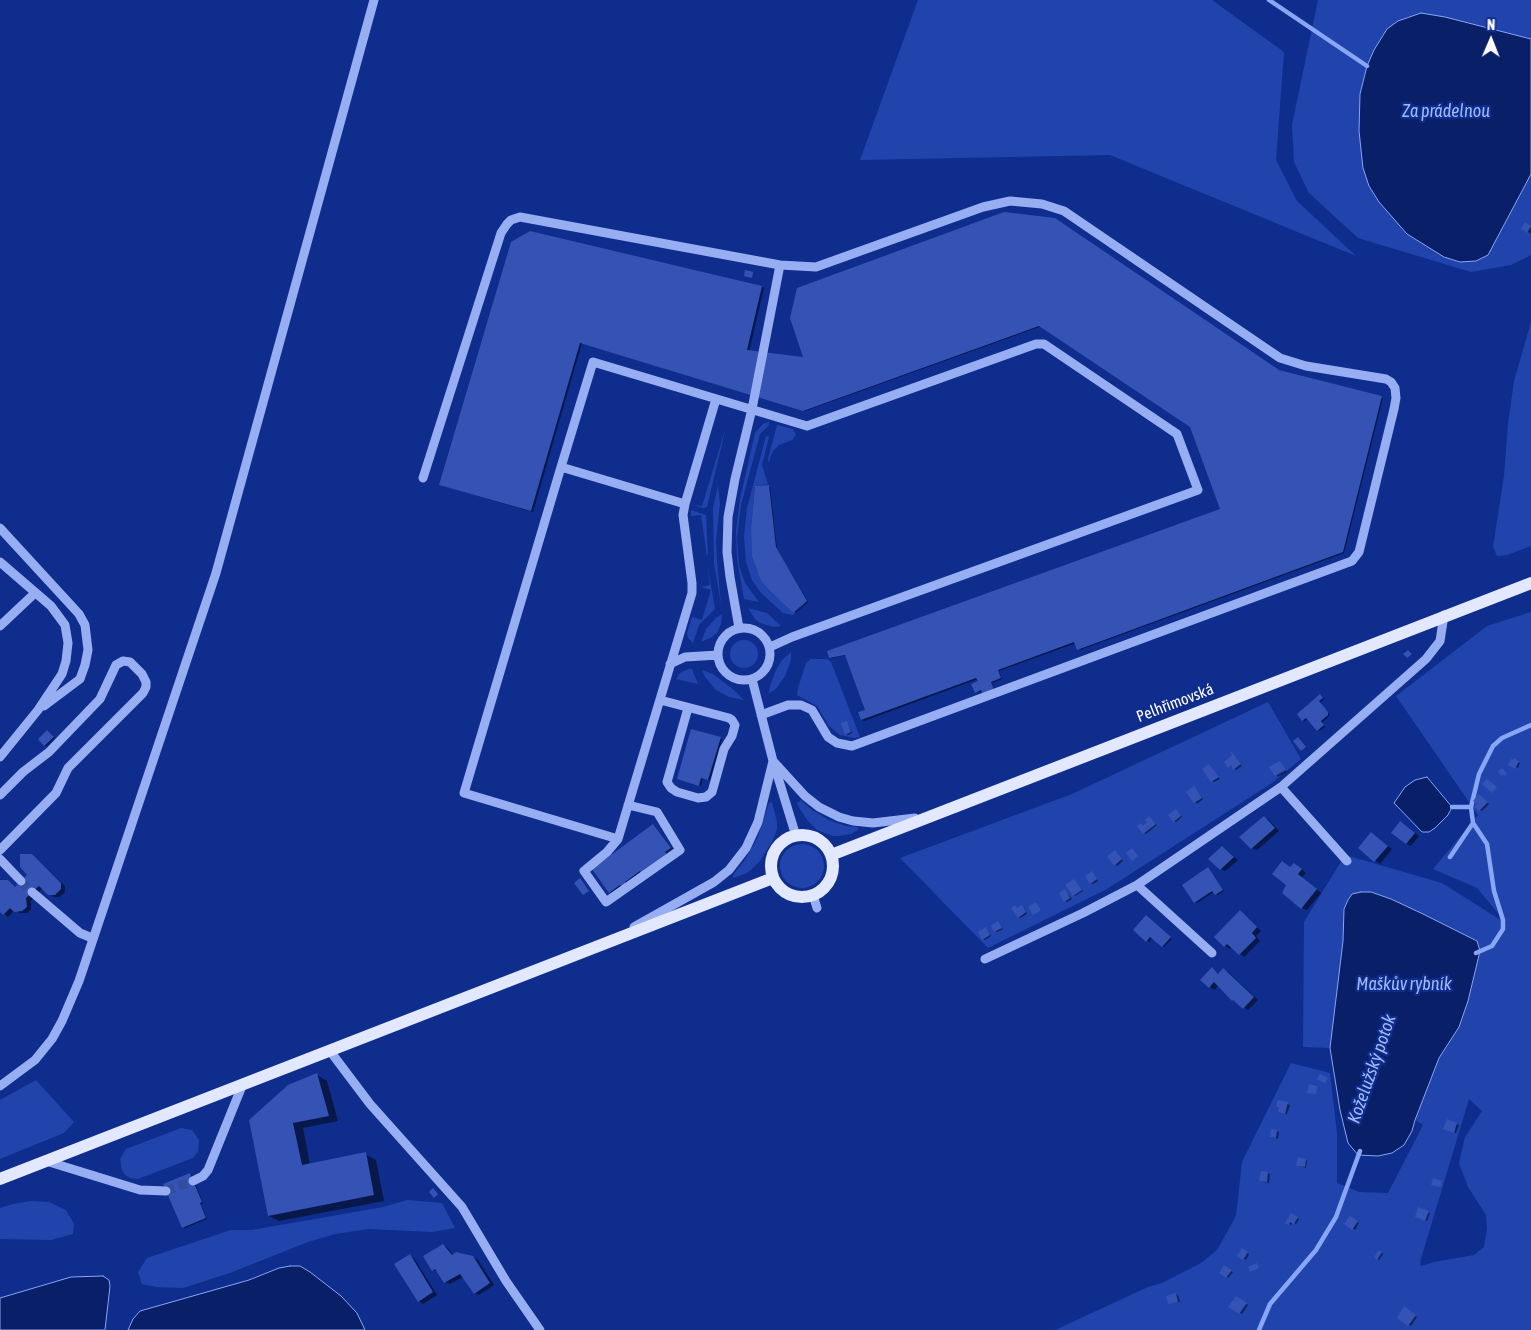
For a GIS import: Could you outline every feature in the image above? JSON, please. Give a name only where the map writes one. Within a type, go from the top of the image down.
[{"type":"main road","name":"Pelhřimovská","points":[[831,855],[1531,583]]},
{"type":"main road","points":[[796,836],[813,837],[821,842],[831,855],[833,871],[830,879],[815,901],[805,897],[790,895],[777,885],[773,878],[771,869],[775,852],[787,839],[796,836]]},
{"type":"main road","points":[[0,1179],[773,878]]},
{"type":"street","points":[[0,1086],[35,1060],[52,1039],[79,981],[216,573],[374,0]]},
{"type":"street","points":[[423,478],[502,234],[506,224],[520,217],[780,265],[816,267],[1000,202],[1042,204],[1064,211],[1280,358],[1306,366],[1386,379],[1395,388],[1396,398],[1359,552],[1352,561],[852,746],[837,743],[828,737],[812,710],[801,705],[788,705],[761,715]]},
{"type":"street","points":[[739,628],[730,577],[728,517],[752,409],[780,265]]},
{"type":"street","points":[[618,839],[464,793],[593,362],[807,426],[1027,346],[1044,344],[1178,434],[1198,490],[792,637],[770,647]]},
{"type":"street","points":[[628,805],[657,812],[680,850],[606,902],[584,870],[607,852],[618,839],[628,805],[660,700],[670,664],[692,593],[683,515],[716,399]]},
{"type":"street","points":[[561,467],[685,504]]},
{"type":"street","points":[[0,528],[79,614],[86,632],[88,650],[80,678],[38,710]]},
{"type":"street","points":[[0,562],[51,606],[65,626],[68,643],[62,674],[38,710],[0,757]]},
{"type":"street","points":[[0,626],[35,593]]},
{"type":"street","points":[[985,959],[1083,913],[1137,885],[1281,787],[1426,659],[1440,641],[1444,616]]},
{"type":"street","points":[[739,628],[752,628],[758,631],[770,647],[769,663],[759,676],[752,679],[744,680],[729,675],[720,663],[718,655],[718,649],[723,638],[728,633],[739,628]]},
{"type":"street","points":[[670,664],[686,657],[718,655]]},
{"type":"street","points":[[0,795],[23,772],[49,752],[100,699],[116,665],[123,661],[130,662],[142,674],[146,682],[143,693],[68,768],[56,793],[0,850]]},
{"type":"street","points":[[752,679],[773,761],[796,836]]},
{"type":"street","points":[[660,700],[729,718],[735,726],[732,736],[724,749],[712,792],[706,797],[698,798],[677,792],[667,782],[688,708]]},
{"type":"street","points":[[773,761],[805,796],[819,807],[839,817],[853,821],[873,823],[929,817]]},
{"type":"street","points":[[605,944],[714,882],[729,870],[746,848],[758,822],[773,761]]},
{"type":"street","points":[[1281,787],[1347,861]]},
{"type":"street","points":[[0,859],[21,881]]},
{"type":"street","points":[[1137,885],[1212,953]]},
{"type":"street","points":[[32,892],[80,933],[92,938]]},
{"type":"street","points":[[330,1051],[370,1104],[462,1208],[506,1281],[540,1330]]},
{"type":"street","points":[[193,1181],[203,1176],[208,1170],[242,1086]]},
{"type":"street","points":[[46,1161],[140,1190],[166,1191]]},
{"type":"shaded area","points":[[918,0],[1212,0],[1284,52],[1276,160],[1297,201],[1356,256],[1110,155],[860,160]]},
{"type":"shaded area","points":[[1318,0],[1531,0],[1531,39],[1445,17],[1387,29],[1367,66],[1360,94],[1379,202],[1407,234],[1444,257],[1460,262],[1488,255],[1531,174],[1531,255],[1511,265],[1471,272],[1358,238],[1309,193],[1294,162],[1292,125]]},
{"type":"shaded area","points":[[1531,322],[1531,546],[1507,555],[1497,556],[1493,547],[1504,476],[1514,381]]},
{"type":"shaded area","points":[[769,422],[769,425],[760,434],[741,505],[737,538],[739,565],[745,583],[759,602],[744,599],[737,559],[736,531],[740,499],[755,433],[763,424]]},
{"type":"shaded area","points":[[777,425],[793,429],[796,435],[792,440],[779,445],[773,451],[769,464],[768,459]]},
{"type":"shaded area","points":[[726,427],[707,507],[692,505],[702,506]]},
{"type":"shaded area","points":[[766,436],[769,437],[762,465],[768,484],[755,486],[751,528],[752,557],[761,581],[793,613],[807,601],[793,615],[783,613],[761,593],[752,580],[746,562],[744,536],[747,508]]},
{"type":"shaded area","points":[[718,485],[720,504],[716,541],[721,604],[714,563],[713,508]]},
{"type":"shaded area","points":[[691,510],[706,515],[707,557],[701,515],[691,516]]},
{"type":"shaded area","points":[[707,562],[715,609],[699,625],[693,643],[688,638],[687,633],[692,617],[702,620],[711,590],[701,587],[710,585]]},
{"type":"shaded area","points":[[748,608],[767,613],[781,626],[774,627],[760,623]]},
{"type":"shaded area","points":[[1531,612],[1531,1330],[1055,1330],[1148,1287],[1162,1283],[1201,1263],[1217,1250],[1236,1216],[1242,1162],[1291,1063],[1330,1073],[1337,1133],[1337,1183],[1359,1192],[1388,1193],[1423,1125],[1415,1120],[1439,1058],[1459,1027],[1468,1001],[1480,951],[1477,941],[1413,909],[1344,909],[1343,941],[1330,1048],[1303,1047],[1304,922],[1345,855],[1442,883],[1507,924],[1477,888],[1433,869],[1478,815],[1396,696],[1487,626]],"holes":[[[1469,1099],[1482,1111],[1465,1137],[1459,1163],[1468,1187],[1486,1215],[1487,1229],[1484,1247],[1474,1255],[1421,1266],[1420,1262]]]},
{"type":"shaded area","points":[[722,614],[721,624],[717,633],[701,642],[706,629]]},
{"type":"shaded area","points":[[744,640],[754,644],[758,654],[754,664],[744,668],[734,664],[730,654],[734,644]]},
{"type":"shaded area","points":[[791,652],[791,660],[785,676],[776,689],[769,693],[776,670],[782,660]]},
{"type":"shaded area","points":[[811,659],[827,659],[831,662],[860,737],[854,738],[840,735],[829,726],[817,706],[797,695],[806,663]]},
{"type":"shaded area","points":[[692,669],[698,684],[676,679],[680,673]]},
{"type":"shaded area","points":[[702,670],[713,674],[744,700],[729,697],[716,690],[705,677]]},
{"type":"shaded area","points":[[1268,702],[1301,759],[1272,783],[1107,889],[988,948],[900,858],[1072,794]]},
{"type":"shaded area","points":[[801,800],[812,810],[829,820],[859,829],[851,834],[839,836],[833,836],[817,830],[800,809],[797,803]]},
{"type":"shaded area","points":[[772,802],[777,822],[777,829],[773,840],[755,866],[747,873],[733,878],[733,875],[757,839],[769,803]]},
{"type":"shaded area","points":[[802,844],[814,848],[820,854],[824,866],[820,878],[814,884],[802,888],[790,884],[784,878],[780,866],[784,854],[790,848]]},
{"type":"shaded area","points":[[36,1080],[74,1122],[64,1133],[0,1159],[0,1100]]},
{"type":"shaded area","points":[[181,1128],[192,1130],[199,1140],[198,1152],[193,1158],[138,1179],[125,1175],[120,1159],[126,1149]]},
{"type":"shaded area","points":[[407,1200],[442,1203],[455,1228],[432,1232],[369,1229],[335,1234],[308,1242],[230,1273],[183,1288],[156,1287],[142,1284],[138,1272],[147,1258],[231,1230],[252,1230],[383,1207]]},
{"type":"shaded area","points":[[31,1201],[49,1202],[66,1210],[74,1224],[73,1234],[51,1240],[0,1239],[0,1208]]},
{"type":"water","name":"Za prádelnou","points":[[1421,13],[1445,17],[1531,39],[1531,174],[1488,255],[1476,261],[1460,262],[1444,257],[1407,234],[1379,202],[1369,186],[1363,168],[1359,131],[1360,94],[1367,66],[1387,29],[1398,21]]},
{"type":"water","points":[[1427,777],[1452,807],[1448,815],[1435,828],[1429,832],[1422,832],[1394,803],[1405,787],[1415,780]]},
{"type":"water","name":"Maškův rybník","points":[[1371,892],[1391,899],[1423,914],[1477,941],[1480,951],[1468,1001],[1459,1027],[1439,1058],[1412,1131],[1404,1145],[1392,1153],[1378,1156],[1358,1155],[1348,1143],[1340,1110],[1330,1048],[1343,941],[1344,909],[1352,894]]},
{"type":"water","points":[[300,1266],[341,1296],[357,1313],[365,1330],[128,1330],[133,1319],[140,1311],[249,1280],[279,1268]]},
{"type":"water","points":[[103,1276],[109,1280],[110,1286],[105,1330],[0,1330],[0,1298],[71,1277]]},
{"type":"building","points":[[1004,212],[1055,218],[1279,370],[1382,396],[1343,552],[1077,650],[1074,642],[998,670],[1001,678],[991,682],[995,692],[983,696],[981,690],[975,693],[971,684],[978,681],[976,678],[861,720],[858,712],[865,710],[845,655],[829,658],[827,651],[1220,509],[1190,427],[1039,326],[803,411],[580,343],[531,511],[439,485],[511,242],[530,231],[762,286],[747,350],[803,357],[790,318],[797,288]]},
{"type":"building","points":[[1525,222],[1531,226],[1527,233],[1521,229]]},
{"type":"building","points":[[745,270],[753,272],[752,278],[744,276]]},
{"type":"building","points":[[769,485],[776,547],[807,601],[793,613],[761,581],[752,557],[751,528],[755,486]]},
{"type":"building","points":[[1408,650],[1412,654],[1407,658],[1403,654]]},
{"type":"building","points":[[1320,694],[1323,698],[1319,701],[1328,712],[1328,715],[1321,721],[1324,725],[1317,731],[1306,718],[1302,721],[1297,714]]},
{"type":"building","points":[[847,721],[851,732],[845,735],[841,723]]},
{"type":"building","points":[[691,729],[721,737],[708,780],[701,778],[699,786],[677,779]]},
{"type":"building","points":[[47,730],[54,737],[44,746],[38,739]]},
{"type":"building","points":[[1298,737],[1306,747],[1301,751],[1293,741]]},
{"type":"building","points":[[1230,752],[1241,764],[1233,770],[1231,766],[1228,768],[1224,762],[1232,755]]},
{"type":"building","points":[[1514,758],[1519,761],[1515,769],[1508,765],[1511,759],[1513,760]]},
{"type":"building","points":[[1280,761],[1286,770],[1275,776],[1269,767]]},
{"type":"building","points":[[1209,764],[1219,777],[1211,782],[1202,769]]},
{"type":"building","points":[[1502,768],[1507,774],[1504,776],[1503,774],[1501,776],[1498,771]]},
{"type":"building","points":[[1487,779],[1497,787],[1492,793],[1482,784]]},
{"type":"building","points":[[1194,786],[1202,798],[1194,803],[1186,792]]},
{"type":"building","points":[[1478,795],[1488,802],[1479,811],[1474,807],[1477,804],[1473,801]]},
{"type":"building","points":[[1176,809],[1181,816],[1173,822],[1168,815]]},
{"type":"building","points":[[1149,816],[1156,824],[1143,834],[1137,826],[1141,823],[1143,826]]},
{"type":"building","points":[[1264,816],[1275,828],[1251,849],[1239,837]]},
{"type":"building","points":[[1400,821],[1415,833],[1406,844],[1391,833]]},
{"type":"building","points":[[653,824],[671,848],[665,852],[667,854],[625,882],[626,884],[622,887],[620,885],[609,893],[592,869]]},
{"type":"building","points":[[1371,832],[1388,846],[1374,862],[1358,848]]},
{"type":"building","points":[[1222,846],[1234,857],[1220,870],[1208,859]]},
{"type":"building","points":[[1132,848],[1138,856],[1132,861],[1126,853]]},
{"type":"building","points":[[1115,850],[1122,859],[1114,866],[1107,856]]},
{"type":"building","points":[[20,854],[32,854],[61,883],[61,889],[55,895],[48,895],[39,886],[26,898],[27,907],[22,911],[14,912],[10,908],[3,915],[0,912],[0,880],[8,880],[15,887],[27,875],[20,867]]},
{"type":"building","points":[[1282,861],[1290,867],[1294,863],[1302,869],[1298,874],[1317,889],[1301,909],[1282,893],[1286,885],[1272,874]]},
{"type":"building","points":[[1208,867],[1223,890],[1215,895],[1212,891],[1194,903],[1182,885]]},
{"type":"building","points":[[1092,871],[1097,879],[1090,884],[1085,876]]},
{"type":"building","points":[[580,878],[589,891],[583,895],[574,883]]},
{"type":"building","points":[[1074,879],[1082,890],[1073,896],[1065,885]]},
{"type":"building","points":[[1065,889],[1070,898],[1064,902],[1059,893]]},
{"type":"building","points":[[1036,902],[1041,910],[1033,915],[1028,907]]},
{"type":"building","points":[[1015,905],[1017,908],[1022,905],[1026,912],[1018,918],[1011,908]]},
{"type":"building","points":[[1240,910],[1257,927],[1252,933],[1256,938],[1239,955],[1227,944],[1224,947],[1214,937]]},
{"type":"building","points":[[1146,915],[1171,937],[1162,947],[1150,937],[1146,942],[1133,930]]},
{"type":"building","points":[[998,921],[1002,928],[994,932],[991,926]]},
{"type":"building","points":[[986,927],[990,935],[982,940],[978,932]]},
{"type":"building","points":[[1212,967],[1218,974],[1223,968],[1254,997],[1243,1009],[1232,1001],[1214,982],[1209,988],[1200,980]]},
{"type":"building","points":[[317,1073],[329,1116],[293,1123],[302,1165],[366,1152],[374,1195],[268,1216],[249,1120],[288,1085]]},
{"type":"building","points":[[1320,1074],[1328,1078],[1325,1083],[1317,1079]]},
{"type":"building","points":[[1309,1084],[1317,1086],[1316,1094],[1307,1093]]},
{"type":"building","points":[[1278,1100],[1288,1102],[1285,1114],[1278,1112],[1279,1107],[1276,1107]]},
{"type":"building","points":[[1447,1119],[1457,1123],[1454,1133],[1443,1129]]},
{"type":"building","points":[[1271,1129],[1277,1130],[1276,1138],[1270,1137]]},
{"type":"building","points":[[1298,1157],[1306,1159],[1305,1167],[1296,1166]]},
{"type":"building","points":[[1261,1171],[1268,1172],[1267,1182],[1259,1181]]},
{"type":"building","points":[[190,1173],[202,1202],[200,1203],[206,1218],[182,1228],[163,1184]]},
{"type":"building","points":[[1433,1178],[1442,1181],[1441,1187],[1431,1185]]},
{"type":"building","points":[[433,1188],[438,1194],[434,1198],[429,1192]]},
{"type":"building","points":[[1418,1207],[1429,1211],[1425,1221],[1415,1217]]},
{"type":"building","points":[[1291,1213],[1298,1217],[1294,1224],[1290,1222],[1289,1225],[1285,1223]]},
{"type":"building","points":[[1350,1216],[1358,1221],[1352,1230],[1344,1224]]},
{"type":"building","points":[[443,1244],[452,1255],[456,1252],[473,1256],[490,1283],[474,1294],[460,1274],[444,1283],[435,1269],[432,1271],[423,1256]]},
{"type":"building","points":[[1242,1248],[1248,1252],[1243,1260],[1237,1256]]},
{"type":"building","points":[[1379,1250],[1382,1252],[1377,1260],[1374,1257]]},
{"type":"building","points":[[410,1254],[433,1292],[418,1302],[394,1264]]},
{"type":"building","points":[[1257,1263],[1259,1268],[1250,1272],[1248,1267]]},
{"type":"building","points":[[1224,1265],[1232,1270],[1226,1278],[1219,1273]]},
{"type":"building","points":[[1176,1293],[1178,1302],[1168,1304],[1166,1296]]},
{"type":"building","points":[[1236,1296],[1247,1303],[1239,1314],[1228,1307]]},
{"type":"building","points":[[1404,1306],[1416,1315],[1408,1326],[1397,1318]]},
{"type":"waterway","points":[[1269,0],[1367,66]]},
{"type":"waterway","name":"Koželužský potok","points":[[1476,953],[1492,946],[1503,929],[1503,920],[1494,891],[1487,844],[1473,823],[1471,807],[1479,774],[1493,746],[1502,738],[1531,725]]},
{"type":"waterway","points":[[1452,807],[1471,807]]},
{"type":"waterway","points":[[1450,857],[1473,823]]},
{"type":"waterway","name":"Koželužský potok","points":[[1259,1330],[1270,1304],[1316,1250],[1336,1217],[1360,1151]]},
{"type":"tunnel","points":[[21,881],[32,892]]},
{"type":"tunnel","points":[[166,1191],[193,1181]]}]
